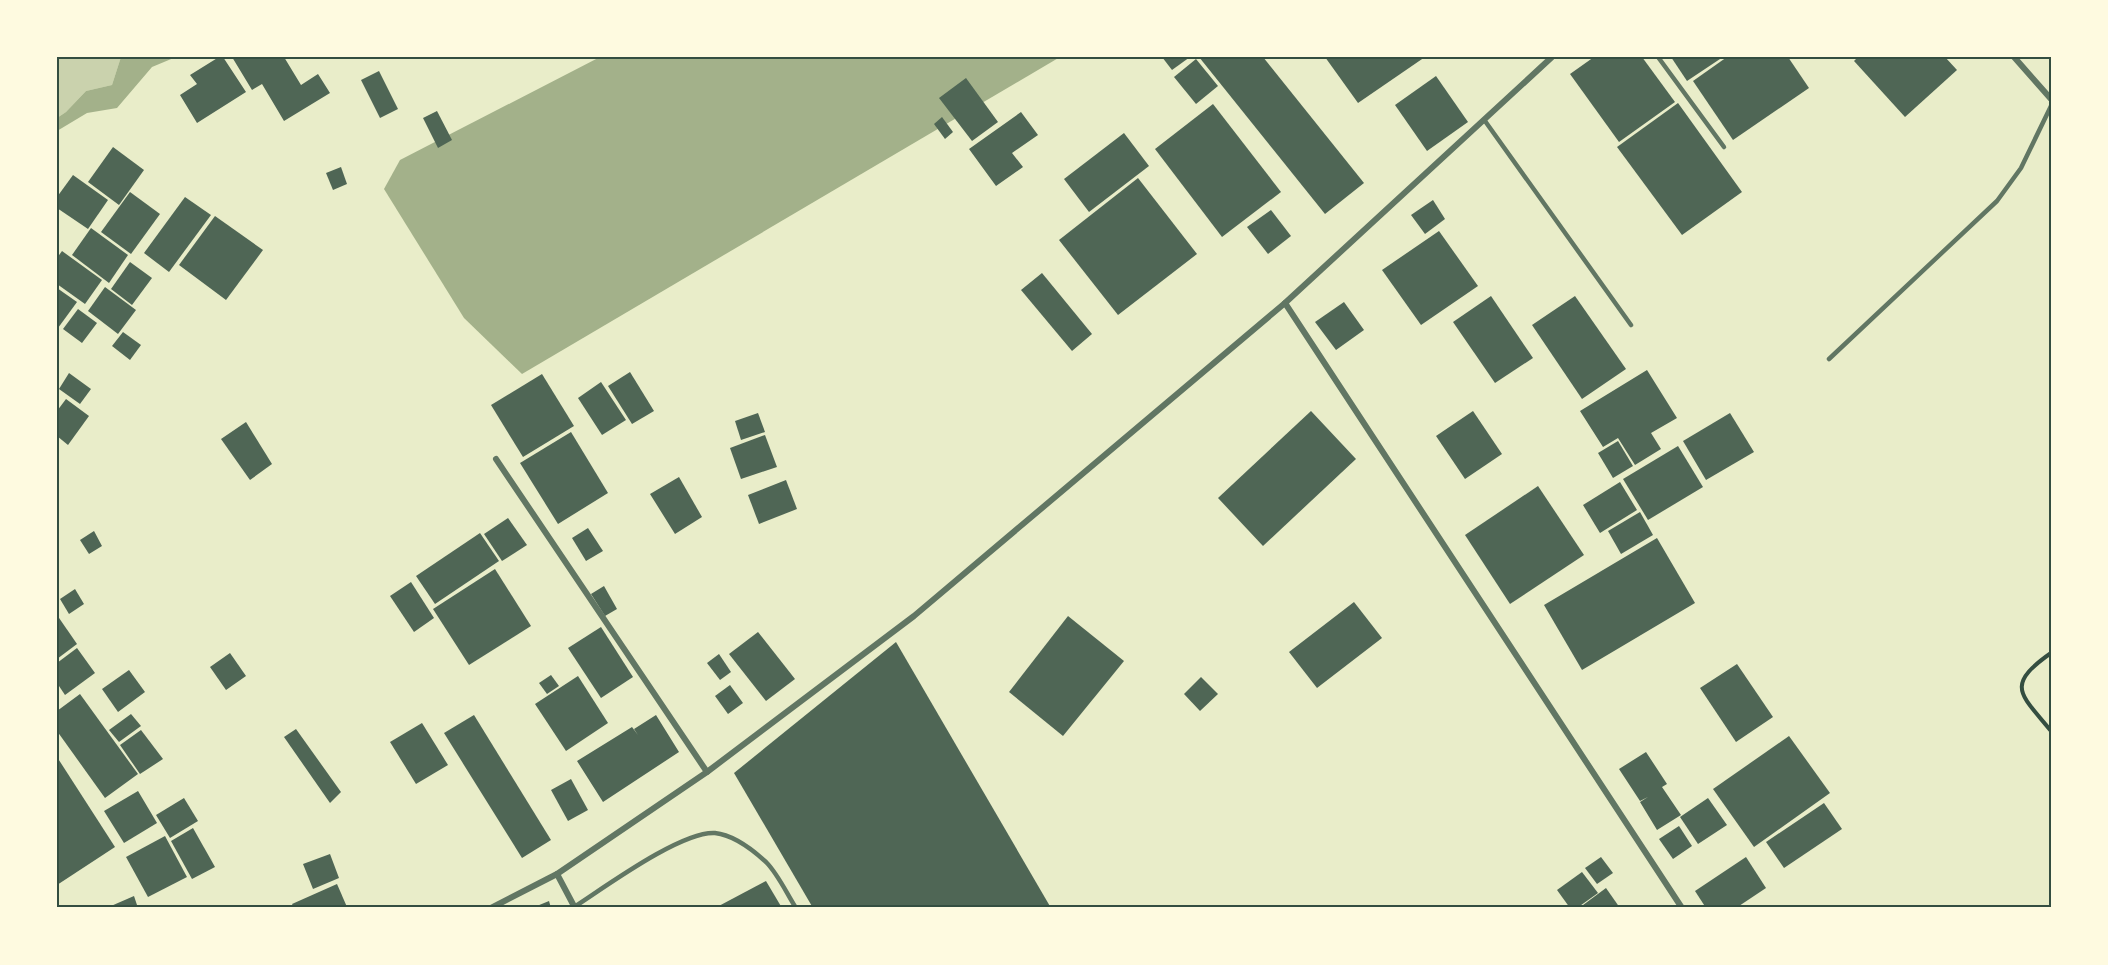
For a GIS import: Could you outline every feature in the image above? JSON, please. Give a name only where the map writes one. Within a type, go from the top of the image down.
[{"type":"street","points":[[491,908],[557,874],[707,771],[914,616],[1285,303],[1552,57]]},
{"type":"street","points":[[2014,57],[2051,99]]},
{"type":"street","points":[[1285,303],[1682,908]]},
{"type":"street","points":[[496,459],[707,771]]},
{"type":"street","points":[[557,874],[575,907]]},
{"type":"lane","points":[[1658,57],[1724,147]]},
{"type":"lane","points":[[1829,359],[1997,201],[2021,168],[2038,138],[2051,106]]},
{"type":"lane","points":[[1485,121],[1631,325]]},
{"type":"lane","points":[[575,907],[632,869],[692,836],[715,833],[734,838],[766,863],[796,908]]},
{"type":"path","points":[[2051,653],[2028,670],[2022,678],[2021,689],[2024,698],[2051,731]]},
{"type":"shaded area","points":[[57,57],[121,57],[112,85],[86,91],[57,118]]},
{"type":"shaded area","points":[[121,57],[176,57],[152,67],[117,108],[87,113],[57,131],[57,118],[86,91],[112,85]]},
{"type":"shaded area","points":[[600,57],[1060,57],[522,374],[464,318],[384,189],[400,160]]},
{"type":"building","points":[[219,57],[223,57],[246,92],[197,123],[180,95],[197,84],[190,75]]},
{"type":"building","points":[[232,57],[284,57],[301,85],[318,74],[330,93],[284,121],[262,84],[252,90]]},
{"type":"building","points":[[1162,57],[1190,57],[1172,70]]},
{"type":"building","points":[[1199,57],[1263,57],[1364,183],[1325,214]]},
{"type":"building","points":[[1325,57],[1425,57],[1358,103]]},
{"type":"building","points":[[1594,57],[1642,57],[1675,102],[1619,142],[1570,74]]},
{"type":"building","points":[[1671,57],[1723,57],[1687,81]]},
{"type":"building","points":[[1727,57],[1788,57],[1809,88],[1733,140],[1693,81]]},
{"type":"building","points":[[1858,57],[1945,57],[1957,70],[1905,117],[1854,61]]},
{"type":"building","points":[[1196,59],[1218,86],[1196,104],[1174,77]]},
{"type":"building","points":[[379,71],[398,109],[380,118],[361,80]]},
{"type":"building","points":[[1436,76],[1468,122],[1427,151],[1395,105]]},
{"type":"building","points":[[966,78],[998,122],[972,141],[939,98]]},
{"type":"building","points":[[1678,103],[1742,192],[1682,235],[1617,147]]},
{"type":"building","points":[[1213,104],[1281,192],[1222,237],[1155,149]]},
{"type":"building","points":[[437,111],[452,140],[438,148],[423,118]]},
{"type":"building","points":[[1021,112],[1038,135],[1012,153],[1023,167],[996,186],[969,149]]},
{"type":"building","points":[[942,117],[953,132],[945,139],[934,124]]},
{"type":"building","points":[[1124,133],[1149,166],[1089,212],[1064,179]]},
{"type":"building","points":[[113,147],[144,170],[119,205],[88,182]]},
{"type":"building","points":[[341,167],[347,184],[333,190],[326,173]]},
{"type":"building","points":[[73,175],[108,200],[88,229],[57,208],[57,197]]},
{"type":"building","points":[[1138,178],[1197,254],[1118,315],[1059,240]]},
{"type":"building","points":[[130,192],[160,214],[131,254],[101,232]]},
{"type":"building","points":[[185,197],[211,215],[169,272],[144,253]]},
{"type":"building","points":[[1433,200],[1445,219],[1425,234],[1411,215]]},
{"type":"building","points":[[1271,210],[1291,236],[1268,254],[1247,227]]},
{"type":"building","points":[[215,216],[263,250],[226,300],[179,265]]},
{"type":"building","points":[[91,228],[128,255],[109,283],[72,255]]},
{"type":"building","points":[[1439,231],[1478,286],[1421,325],[1382,270]]},
{"type":"building","points":[[62,251],[102,280],[85,304],[57,284],[57,258]]},
{"type":"building","points":[[130,262],[152,278],[132,305],[111,289]]},
{"type":"building","points":[[1042,273],[1092,334],[1072,351],[1021,290]]},
{"type":"building","points":[[105,287],[136,310],[118,334],[88,311]]},
{"type":"building","points":[[57,288],[77,302],[58,328],[57,326]]},
{"type":"building","points":[[1491,296],[1533,358],[1495,383],[1453,322]]},
{"type":"building","points":[[1575,296],[1626,369],[1582,399],[1532,325]]},
{"type":"building","points":[[1344,302],[1364,330],[1336,350],[1315,322]]},
{"type":"building","points":[[78,309],[97,323],[82,343],[63,329]]},
{"type":"building","points":[[123,332],[141,345],[130,360],[112,346]]},
{"type":"building","points":[[1647,370],[1677,418],[1651,433],[1661,449],[1635,465],[1618,438],[1603,447],[1580,411]]},
{"type":"building","points":[[630,372],[654,411],[632,424],[608,386]]},
{"type":"building","points":[[69,373],[91,389],[80,404],[59,389]]},
{"type":"building","points":[[542,374],[574,426],[523,457],[491,405]]},
{"type":"building","points":[[601,382],[626,420],[602,435],[578,398]]},
{"type":"building","points":[[66,399],[89,416],[68,445],[57,436],[57,411]]},
{"type":"building","points":[[1311,411],[1356,459],[1263,546],[1218,498]]},
{"type":"building","points":[[1473,411],[1502,454],[1465,479],[1436,436]]},
{"type":"building","points":[[758,413],[765,432],[741,440],[735,421]]},
{"type":"building","points":[[1730,413],[1754,452],[1706,480],[1683,441]]},
{"type":"building","points":[[246,422],[272,464],[250,480],[221,439]]},
{"type":"building","points":[[571,432],[608,493],[558,524],[520,463]]},
{"type":"building","points":[[765,435],[777,467],[741,479],[730,448]]},
{"type":"building","points":[[1618,441],[1633,466],[1613,478],[1598,453]]},
{"type":"building","points":[[1678,446],[1703,487],[1648,520],[1623,479]]},
{"type":"building","points":[[679,477],[702,517],[675,534],[650,494]]},
{"type":"building","points":[[786,480],[797,509],[759,524],[748,495]]},
{"type":"building","points":[[1620,482],[1637,510],[1600,533],[1583,505]]},
{"type":"building","points":[[1538,486],[1584,555],[1510,604],[1465,535]]},
{"type":"building","points":[[1640,512],[1653,535],[1621,554],[1608,531]]},
{"type":"building","points":[[508,518],[527,545],[502,561],[484,534]]},
{"type":"building","points":[[588,528],[603,551],[586,561],[572,538]]},
{"type":"building","points":[[94,531],[102,546],[89,554],[80,540]]},
{"type":"building","points":[[480,533],[499,561],[435,604],[416,576]]},
{"type":"building","points":[[1657,538],[1695,603],[1582,670],[1544,605]]},
{"type":"building","points":[[495,569],[531,626],[469,665],[433,609]]},
{"type":"building","points":[[411,582],[434,618],[414,632],[390,596]]},
{"type":"building","points":[[604,586],[617,609],[605,616],[591,594]]},
{"type":"building","points":[[75,589],[84,604],[69,614],[60,599]]},
{"type":"building","points":[[1354,602],[1382,638],[1317,688],[1289,652]]},
{"type":"building","points":[[57,615],[77,644],[57,659]]},
{"type":"building","points":[[1068,616],[1124,661],[1063,736],[1009,692]]},
{"type":"building","points":[[601,627],[633,677],[601,698],[568,648]]},
{"type":"building","points":[[758,632],[795,679],[766,701],[729,654]]},
{"type":"building","points":[[896,642],[1051,908],[813,908],[734,773]]},
{"type":"building","points":[[77,648],[95,673],[65,695],[57,683],[57,663]]},
{"type":"building","points":[[230,653],[246,676],[226,690],[210,667]]},
{"type":"building","points":[[719,654],[731,672],[720,680],[707,663]]},
{"type":"building","points":[[1737,664],[1773,717],[1736,742],[1700,688]]},
{"type":"building","points":[[129,670],[145,692],[118,712],[102,689]]},
{"type":"building","points":[[551,675],[559,686],[547,694],[539,683]]},
{"type":"building","points":[[578,676],[608,723],[566,751],[535,704]]},
{"type":"building","points":[[1201,677],[1218,694],[1200,711],[1184,694]]},
{"type":"building","points":[[730,685],[743,703],[728,714],[715,696]]},
{"type":"building","points":[[80,694],[138,774],[105,798],[57,731],[57,711]]},
{"type":"building","points":[[131,714],[141,726],[119,742],[109,730]]},
{"type":"building","points":[[474,715],[551,840],[522,858],[444,733]]},
{"type":"building","points":[[656,715],[679,752],[603,802],[577,761],[632,727],[638,735],[634,729]]},
{"type":"building","points":[[422,723],[448,765],[416,784],[390,742]]},
{"type":"building","points":[[296,729],[341,792],[330,803],[284,737]]},
{"type":"building","points":[[141,730],[163,759],[140,774],[120,745]]},
{"type":"building","points":[[1789,736],[1830,793],[1754,847],[1713,789]]},
{"type":"building","points":[[1646,752],[1667,784],[1662,787],[1681,815],[1657,830],[1640,802],[1648,797],[1640,801],[1619,769]]},
{"type":"building","points":[[57,757],[115,847],[57,885]]},
{"type":"building","points":[[571,779],[588,810],[568,821],[551,790]]},
{"type":"building","points":[[138,791],[157,823],[124,843],[104,811]]},
{"type":"building","points":[[184,798],[198,821],[170,838],[156,815]]},
{"type":"building","points":[[1708,798],[1727,825],[1698,844],[1680,817]]},
{"type":"building","points":[[1824,803],[1842,829],[1784,868],[1766,842]]},
{"type":"building","points":[[1679,826],[1692,846],[1673,859],[1659,839]]},
{"type":"building","points":[[193,828],[215,867],[192,879],[171,841]]},
{"type":"building","points":[[165,836],[187,877],[148,897],[126,857]]},
{"type":"building","points":[[330,854],[339,878],[313,889],[303,864]]},
{"type":"building","points":[[1601,857],[1613,873],[1597,884],[1585,868]]},
{"type":"building","points":[[1746,857],[1766,888],[1736,908],[1706,908],[1695,891]]},
{"type":"building","points":[[1582,872],[1598,893],[1577,908],[1570,908],[1557,890]]},
{"type":"building","points":[[766,881],[782,908],[715,908]]},
{"type":"building","points":[[337,884],[347,907],[294,908],[292,904]]},
{"type":"building","points":[[1606,888],[1620,908],[1579,908]]},
{"type":"building","points":[[134,896],[138,908],[112,908],[111,906]]},
{"type":"building","points":[[549,901],[551,908],[532,908]]}]
